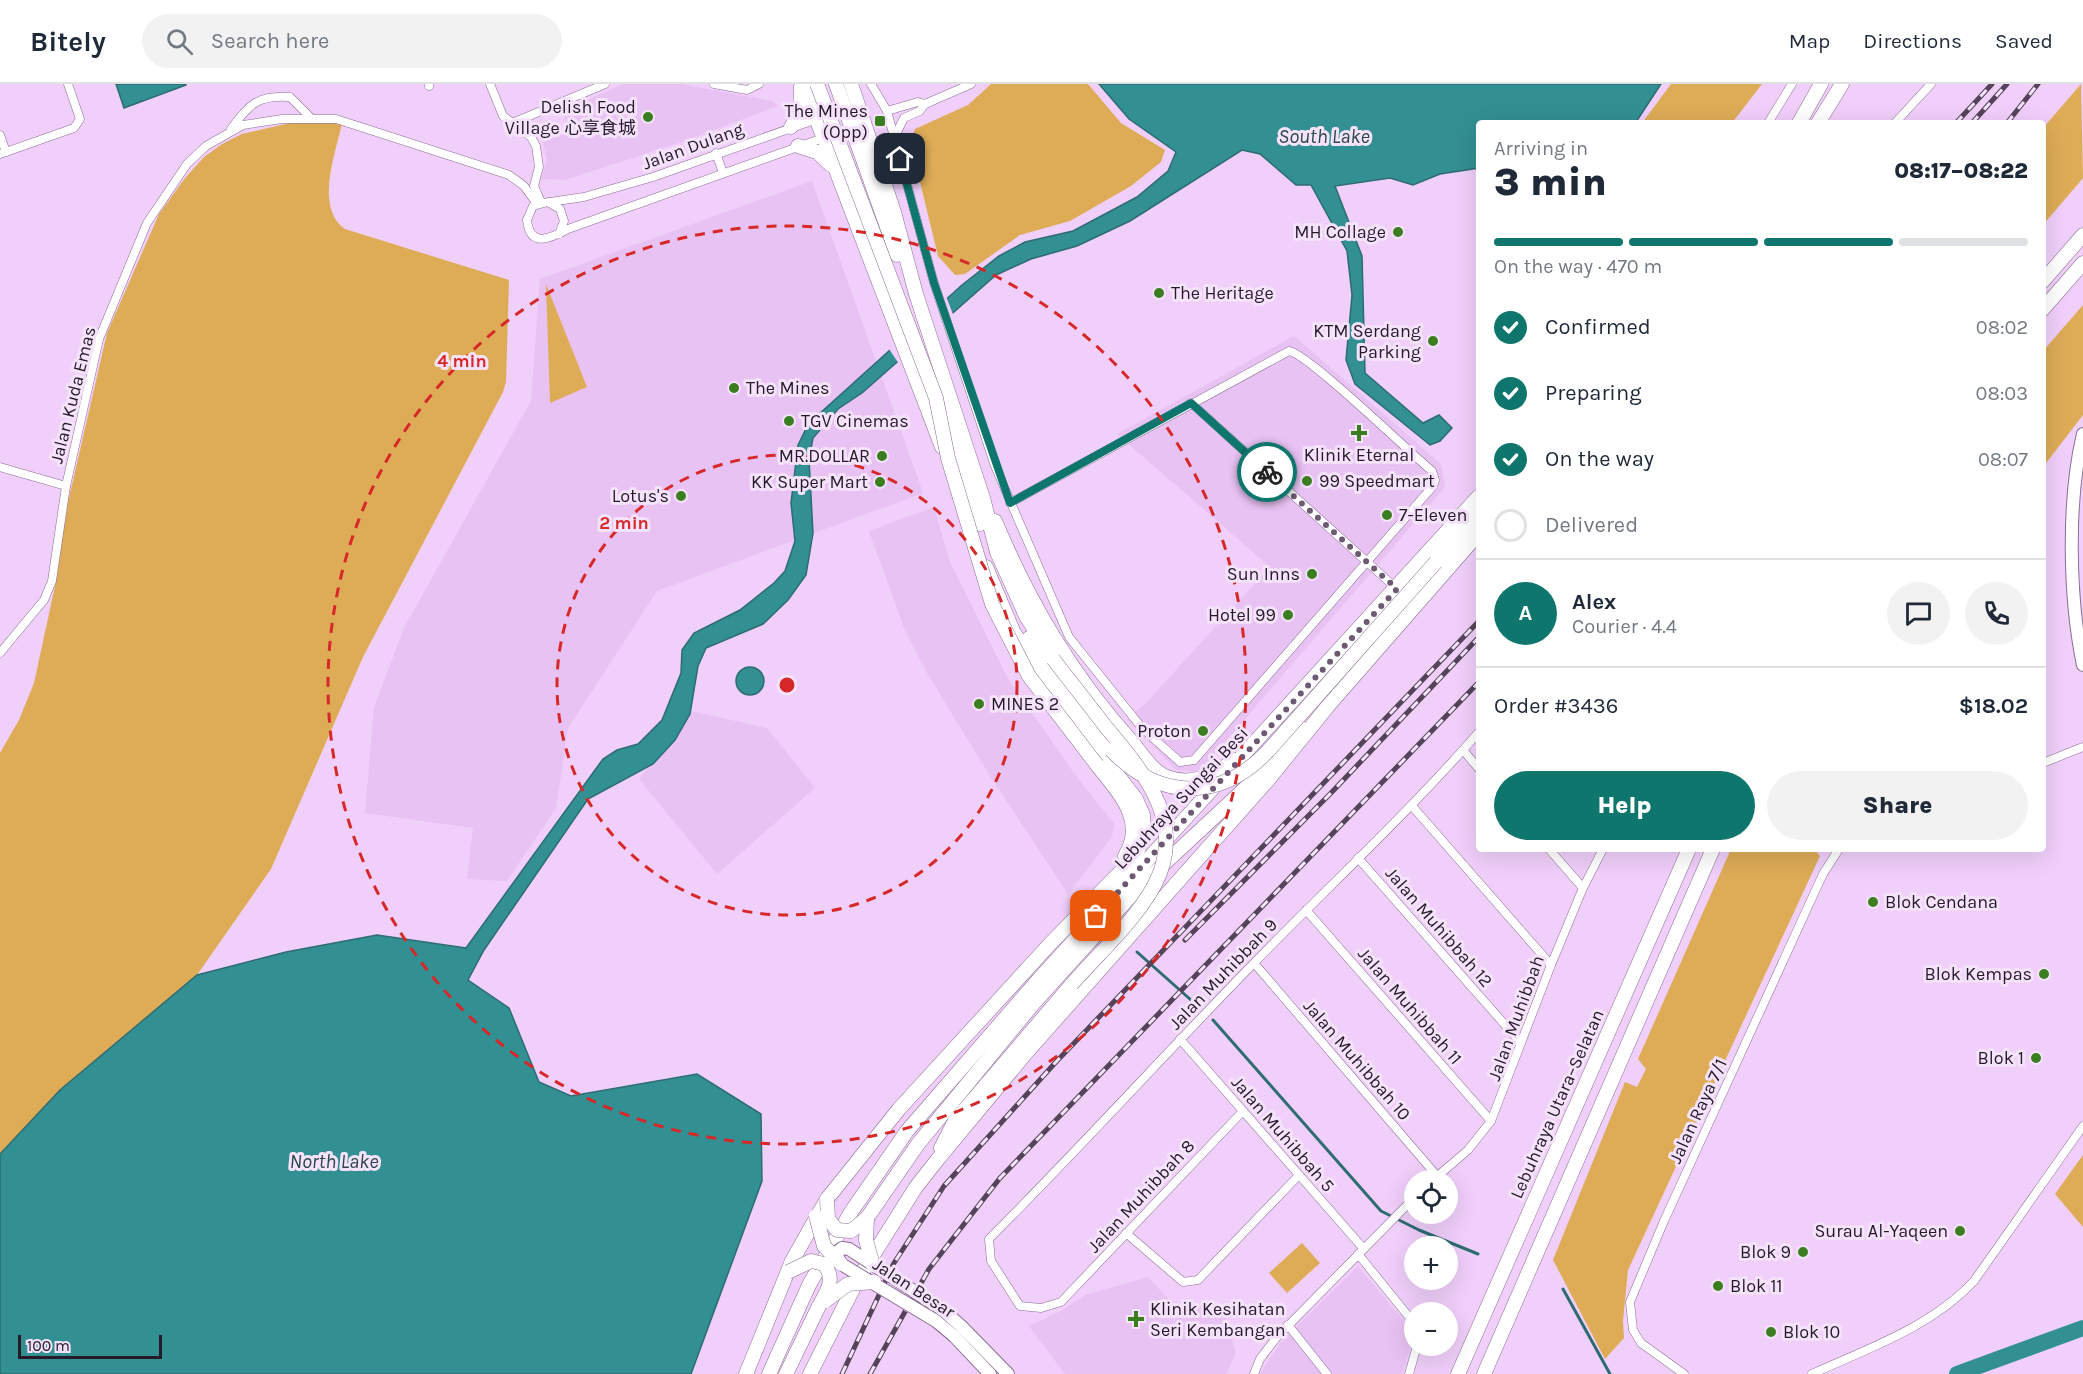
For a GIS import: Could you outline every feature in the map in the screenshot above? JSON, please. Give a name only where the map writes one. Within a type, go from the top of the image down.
[{"type":"highway","points":[[806,85],[820,98],[829,95],[835,84]]},
{"type":"highway","points":[[835,84],[906,279],[916,294]]},
{"type":"highway","points":[[850,84],[894,212],[916,294],[983,498],[1022,583],[1054,641],[1119,728],[1155,769],[1173,779],[1200,780],[1253,746]]},
{"type":"highway","points":[[1801,120],[1821,84]]},
{"type":"highway","points":[[1820,120],[1842,84]]},
{"type":"highway","points":[[746,1374],[788,1272],[827,1199],[898,1109],[1104,887],[1128,866],[1140,849],[1144,833],[1140,807],[1130,789],[1045,684],[1013,631],[823,138],[806,85]]},
{"type":"highway","points":[[791,127],[800,113],[806,85]]},
{"type":"highway","points":[[806,85],[947,423],[997,572],[1023,627],[1050,672],[1111,750],[1133,770],[1154,782],[1170,787],[1199,788],[1232,778],[1250,767],[1476,518]]},
{"type":"highway","points":[[798,146],[822,156],[839,180]]},
{"type":"highway","points":[[839,180],[838,164],[845,158],[858,157],[866,170]]},
{"type":"highway","points":[[2046,278],[2083,236]]},
{"type":"highway","points":[[2046,306],[2083,263]]},
{"type":"highway","points":[[936,398],[940,424],[971,540],[1000,623],[1036,686],[1121,795],[1132,817],[1134,834],[1130,849],[1104,887]]},
{"type":"highway","points":[[938,1159],[947,1133],[955,1121],[1147,896],[1159,874],[1165,835],[1163,816],[1151,784],[1053,659],[1026,616],[1009,582],[988,527],[983,498]]},
{"type":"highway","name":"Lebuhraya Sungai Besi","points":[[769,1374],[809,1285],[851,1212],[883,1162],[929,1104],[1476,499]]},
{"type":"highway","points":[[810,1374],[858,1279],[916,1187],[938,1159],[1026,1053],[1268,780],[1328,706],[1476,536]]},
{"type":"highway","points":[[827,1199],[828,1219],[837,1230],[851,1231],[867,1218],[918,1144],[1040,996],[1157,868],[1247,787],[1305,722],[1328,706]]},
{"type":"highway","name":"Lebuhraya Utara–Selatan","points":[[1458,1374],[1688,852]]},
{"type":"highway","points":[[1484,1374],[1712,852]]},
{"type":"highway","points":[[980,1022],[1040,979]]},
{"type":"highway","points":[[978,1071],[988,1065],[1059,991],[1072,984]]},
{"type":"highway","points":[[816,1216],[824,1246],[841,1264]]},
{"type":"highway","points":[[867,1218],[866,1240],[873,1264]]},
{"type":"highway","points":[[786,1374],[830,1283],[830,1273],[824,1264],[811,1260],[788,1272]]},
{"type":"highway","points":[[819,1306],[848,1284],[874,1282]]},
{"type":"main road","points":[[2083,434],[2075,468],[2072,551],[2083,665]]},
{"type":"main road","name":"Jalan Besar","points":[[990,1374],[958,1332],[943,1310],[846,1248],[836,1252],[841,1264],[958,1332],[1008,1374]]},
{"type":"street","points":[[0,135],[3,153],[74,128],[80,119],[68,84]]},
{"type":"street","points":[[490,84],[500,112],[510,124],[531,137],[536,146],[539,167],[534,186],[542,203]]},
{"type":"street","points":[[510,124],[605,84]]},
{"type":"street","points":[[714,84],[747,90],[759,84]]},
{"type":"street","points":[[871,84],[887,111],[934,283],[1010,503],[1070,637],[1142,728],[1180,762],[1187,763],[1194,760],[1436,480],[1432,471],[1296,352],[1289,351],[1010,503]]},
{"type":"street","points":[[894,138],[904,118],[920,111],[925,104],[971,84]]},
{"type":"street","points":[[1770,120],[1792,84]]},
{"type":"street","points":[[1898,120],[1931,84]]},
{"type":"street","name":"Jalan Kuda Emas","points":[[230,131],[246,110],[270,96],[290,97],[311,118]]},
{"type":"street","points":[[887,111],[918,102],[925,104]]},
{"type":"street","name":"Jalan Dulang","points":[[542,203],[584,197],[653,177],[845,109]]},
{"type":"street","name":"Jalan Kuda Emas","points":[[0,653],[44,600],[52,581],[66,486],[99,339],[147,223],[187,165],[206,146],[243,125],[311,118],[336,119],[509,175],[542,203]]},
{"type":"street","name":"Jalan Dulang","points":[[559,234],[851,128]]},
{"type":"street","points":[[717,153],[723,173]]},
{"type":"street","points":[[542,203],[560,209],[563,215],[563,228],[559,234],[546,240],[530,232],[527,220],[530,209],[542,203]]},
{"type":"street","points":[[1191,403],[1397,589]]},
{"type":"street","points":[[0,467],[66,486]]},
{"type":"street","name":"Jalan Muhibbah 9","points":[[1061,1302],[1041,1308],[1020,1306],[991,1261],[989,1239],[1086,1142],[1180,1039],[1254,963],[1412,806],[1476,735]]},
{"type":"street","points":[[2046,762],[2083,747]]},
{"type":"street","points":[[1463,750],[1476,765]]},
{"type":"street","points":[[1412,806],[1551,964]]},
{"type":"street","points":[[1552,852],[1583,888]]},
{"type":"street","name":"Jalan Muhibbah","points":[[1444,1170],[1468,1149],[1491,1121],[1551,964],[1583,888],[1602,852]]},
{"type":"street","name":"Jalan Raya 7/1","points":[[1684,1374],[1641,1343],[1633,1330],[1630,1302],[1823,874],[1837,852]]},
{"type":"street","name":"Jalan Muhibbah 12","points":[[1358,858],[1521,1043]]},
{"type":"street","name":"Jalan Muhibbah 11","points":[[1306,910],[1491,1121]]},
{"type":"street","name":"Jalan Muhibbah 10","points":[[1254,963],[1428,1170]]},
{"type":"street","name":"Jalan Muhibbah 5","points":[[1180,1039],[1299,1175],[1361,1251],[1404,1309]]},
{"type":"street","name":"Jalan Muhibbah 8","points":[[1061,1302],[1243,1111]]},
{"type":"street","points":[[1812,1374],[1929,1320],[1957,1300],[1974,1281],[2083,1126]]},
{"type":"street","points":[[1126,1233],[1182,1282],[1198,1280],[1299,1175]]},
{"type":"street","points":[[1254,1374],[1260,1359],[1288,1325],[1404,1209]]},
{"type":"street","points":[[1288,1325],[1327,1374]]},
{"type":"street","points":[[1409,1374],[1414,1356]]},
{"type":"shaded area","points":[[623,84],[681,84],[772,101],[778,106],[685,141],[565,180],[541,179],[547,160],[543,142],[569,132],[562,111]]},
{"type":"shaded area","points":[[991,84],[1088,84],[1121,123],[1165,150],[1161,162],[1131,186],[1070,221],[1020,235],[965,274],[955,275],[938,256],[910,141],[915,129],[968,105]]},
{"type":"shaded area","points":[[1671,84],[1762,84],[1734,120],[1644,120]]},
{"type":"shaded area","points":[[2081,84],[2083,178],[2046,221],[2046,125]]},
{"type":"shaded area","points":[[290,123],[342,123],[332,164],[329,194],[336,219],[345,229],[509,280],[506,382],[503,392],[363,657],[271,869],[197,975],[60,1090],[0,1154],[0,753],[19,720],[34,683],[55,586],[66,511],[107,333],[159,214],[185,178],[204,157],[222,144],[242,134]]},
{"type":"shaded area","points":[[812,181],[923,493],[657,591],[568,728],[556,808],[507,881],[467,879],[473,828],[365,813],[374,707],[404,628],[531,401],[540,279]]},
{"type":"shaded area","points":[[546,284],[587,387],[550,403]]},
{"type":"shaded area","points":[[2083,305],[2083,415],[2046,463],[2046,348]]},
{"type":"shaded area","points":[[1294,336],[1441,464],[1445,487],[1199,772],[1176,770],[1127,719],[1147,702],[1270,567],[1117,434]]},
{"type":"shaded area","name":"MINES 2","points":[[934,507],[950,562],[1007,677],[1076,776],[1114,824],[1112,837],[1068,894],[990,776],[927,673],[904,628],[869,531]]},
{"type":"shaded area","points":[[690,711],[767,728],[815,788],[717,874],[639,779]]},
{"type":"shaded area","points":[[1730,852],[1817,852],[1820,856],[1628,1270],[1623,1321],[1624,1338],[1605,1359],[1553,1260],[1625,1082],[1637,1087],[1646,1069],[1638,1059]]},
{"type":"shaded area","points":[[2083,1155],[2083,1227],[2055,1194]]},
{"type":"shaded area","points":[[1302,1243],[1320,1263],[1287,1293],[1269,1273]]},
{"type":"shaded area","points":[[1358,1266],[1404,1321],[1404,1356],[1408,1356],[1402,1374],[1260,1374],[1280,1343]]},
{"type":"shaded area","name":"Klinik Kesihatan Seri Kembangan","points":[[1148,1277],[1171,1302],[1224,1310],[1236,1353],[1226,1374],[1065,1374],[1029,1326],[1061,1311],[1085,1295]]},
{"type":"water","points":[[116,84],[186,84],[186,85],[124,108]]},
{"type":"water","name":"North Lake","points":[[1099,84],[1661,84],[1637,120],[1476,120],[1476,168],[1440,174],[1413,185],[1390,178],[1335,186],[1362,256],[1365,373],[1423,423],[1439,415],[1452,428],[1440,441],[1430,445],[1355,384],[1346,360],[1352,295],[1347,251],[1311,185],[1296,185],[1260,154],[1242,150],[1130,221],[1077,246],[1031,259],[996,275],[862,393],[838,409],[813,438],[809,459],[813,533],[806,575],[788,600],[763,624],[706,648],[698,666],[690,714],[675,740],[653,764],[588,799],[484,950],[468,980],[509,1008],[539,1082],[571,1096],[697,1074],[761,1114],[762,1181],[691,1374],[0,1374],[0,1154],[60,1090],[197,975],[286,952],[377,935],[466,948],[603,759],[617,750],[638,744],[662,720],[681,673],[682,650],[694,633],[740,610],[774,583],[785,571],[795,541],[791,503],[798,445],[806,429],[818,415],[962,285],[999,256],[1025,242],[1073,231],[1137,197],[1168,171],[1176,152],[1129,119]]},
{"type":"water","points":[[750,667],[760,671],[764,681],[760,691],[750,695],[740,691],[736,681],[740,671]]},
{"type":"pier","points":[[946,296],[954,317],[899,364],[889,349]]},
{"type":"waterway","points":[[1137,952],[1200,1008]]},
{"type":"waterway","points":[[1213,1020],[1381,1211],[1419,1230],[1478,1254]]},
{"type":"waterway","points":[[1563,1289],[1610,1374]]},
{"type":"waterway","points":[[1957,1374],[2083,1328]]},
{"type":"railway","points":[[1959,120],[1992,84]]},
{"type":"railway","points":[[1975,120],[2007,84]]},
{"type":"railway","points":[[2009,120],[2038,84]]},
{"type":"railway","points":[[842,1374],[894,1263],[944,1186],[1055,1063],[1476,624]]},
{"type":"railway","points":[[1185,940],[1331,793],[1476,640]]},
{"type":"railway","points":[[870,1374],[929,1269],[1000,1178],[1476,685]]},
{"type":"way so far","points":[[1096,916],[1397,589],[1267,472]]},
{"type":"place","name":"Delish Food Village 心享食城","points":[[648,117]]},
{"type":"place","name":"The Mines (Opp)","points":[[880,121]]},
{"type":"place","name":"MH Collage","points":[[1398,232]]},
{"type":"place","name":"The Heritage","points":[[1159,293]]},
{"type":"place","name":"KTM Serdang Parking","points":[[1433,341]]},
{"type":"place","name":"The Mines","points":[[734,388]]},
{"type":"place","name":"TGV Cinemas","points":[[789,421]]},
{"type":"place","name":"Klinik Eternal","points":[[1359,433]]},
{"type":"place","name":"MR.DOLLAR","points":[[882,456]]},
{"type":"place","name":"99 Speedmart","points":[[1307,481]]},
{"type":"place","name":"KK Super Mart","points":[[880,482]]},
{"type":"place","name":"Lotus's","points":[[681,496]]},
{"type":"place","name":"7-Eleven","points":[[1387,515]]},
{"type":"place","name":"Sun Inns","points":[[1312,574]]},
{"type":"place","name":"Hotel 99","points":[[1288,615]]},
{"type":"place","name":"MINES 2","points":[[979,704]]},
{"type":"place","name":"Proton","points":[[1203,731]]},
{"type":"place","name":"Blok Cendana","points":[[1873,902]]},
{"type":"place","name":"Blok Kempas","points":[[2044,974]]},
{"type":"place","name":"Blok 1","points":[[2036,1058]]},
{"type":"place","name":"Surau Al-Yaqeen","points":[[1960,1231]]},
{"type":"place","name":"Blok 9","points":[[1803,1252]]},
{"type":"place","name":"Blok 11","points":[[1718,1286]]},
{"type":"place","name":"Klinik Kesihatan Seri Kembangan","points":[[1136,1319]]},
{"type":"place","name":"Blok 10","points":[[1771,1332]]},
{"type":"route","points":[[900,159],[934,283],[995,466],[1010,503],[1129,440],[1191,403],[1267,472]]},
{"type":"water label","name":"South Lake","points":[[1324,136]]}]
